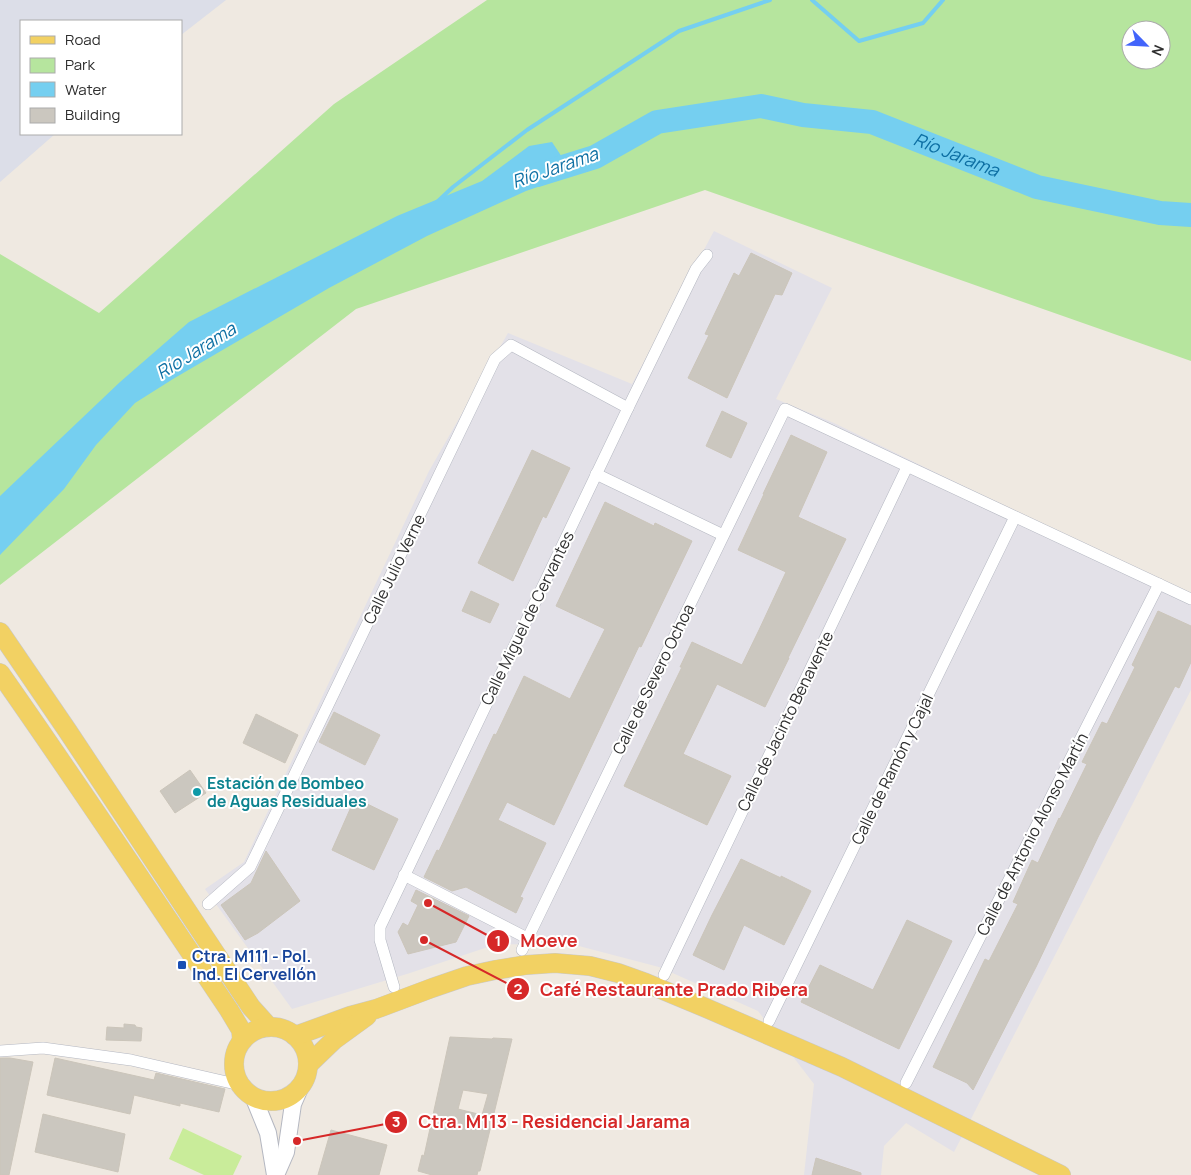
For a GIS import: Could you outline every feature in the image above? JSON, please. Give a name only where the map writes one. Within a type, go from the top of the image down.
[{"type":"main road","points":[[0,632],[251,1007],[269,1027]]},
{"type":"main road","points":[[0,673],[230,1010],[241,1030],[242,1040]]},
{"type":"main road","points":[[295,1036],[350,1016],[376,1010],[467,976],[495,970],[555,963],[590,966],[618,973],[646,984],[842,1067],[1061,1175]]},
{"type":"main road","points":[[308,1065],[334,1040],[376,1010]]},
{"type":"main road","points":[[269,1027],[279,1027],[295,1036],[300,1040],[306,1052],[308,1065],[306,1077],[300,1088],[290,1096],[277,1101],[264,1101],[247,1091],[235,1074],[234,1062],[242,1040],[254,1030],[269,1027]]},
{"type":"street","name":"Calle Miguel de Cervantes","points":[[394,987],[380,940],[380,927],[628,408],[696,270],[708,256]]},
{"type":"street","name":"Calle Julio Verne","points":[[208,904],[250,867],[495,359],[511,346],[628,408]]},
{"type":"street","name":"Calle de Severo Ochoa","points":[[522,950],[784,409],[907,467]]},
{"type":"street","points":[[907,467],[1191,599]]},
{"type":"street","name":"Calle de Jacinto Benavente","points":[[664,975],[907,467]]},
{"type":"street","points":[[596,474],[723,534]]},
{"type":"street","name":"Calle de Ramón y Cajal","points":[[769,1021],[1015,517]]},
{"type":"street","name":"Calle de Antonio Alonso Martín","points":[[906,1083],[1159,584]]},
{"type":"street","points":[[404,875],[527,938]]},
{"type":"street","points":[[0,1051],[43,1048],[131,1060],[247,1091],[268,1133],[276,1175]]},
{"type":"street","points":[[276,1175],[286,1152],[293,1104],[300,1088]]},
{"type":"shaded area","points":[[0,0],[226,0],[182,34],[182,20],[20,20],[20,135],[54,135],[0,182]]},
{"type":"shaded area","points":[[714,231],[832,288],[776,399],[834,423],[1191,597],[1191,690],[954,1152],[906,1123],[884,1146],[881,1175],[804,1175],[814,1084],[758,1011],[659,967],[575,945],[497,944],[292,1009],[205,889],[244,862],[429,471],[508,333],[632,384]]},
{"type":"green space","points":[[487,0],[1191,0],[1191,361],[705,190],[356,309],[0,585],[0,254],[99,313],[334,104]]},
{"type":"green space","points":[[183,1128],[242,1156],[233,1175],[204,1175],[169,1159]]},
{"type":"water","points":[[552,142],[564,160],[570,176],[526,191],[427,236],[329,288],[135,403],[96,445],[64,489],[0,555],[0,496],[120,382],[189,322],[397,216],[482,181],[529,146]]},
{"type":"building","points":[[751,253],[792,273],[782,295],[775,294],[727,398],[688,378],[709,335],[705,334],[734,273],[739,276]]},
{"type":"building","points":[[722,411],[747,423],[731,458],[706,446]]},
{"type":"building","points":[[791,435],[827,452],[798,517],[846,539],[765,707],[717,684],[683,754],[731,776],[707,825],[624,786],[682,667],[680,667],[692,642],[742,665],[759,630],[786,572],[738,550]]},
{"type":"building","points":[[532,450],[570,468],[546,518],[543,516],[513,581],[478,563]]},
{"type":"building","points":[[605,502],[654,526],[655,523],[692,541],[641,647],[639,646],[554,825],[507,802],[498,820],[546,843],[520,897],[523,898],[516,913],[466,887],[452,891],[424,877],[437,850],[439,851],[494,734],[496,735],[524,676],[570,699],[605,629],[556,606]]},
{"type":"building","points":[[471,591],[499,604],[490,623],[462,611]]},
{"type":"building","points":[[1158,611],[1191,626],[1191,662],[1179,688],[1175,686],[1098,837],[1036,967],[973,1090],[967,1083],[933,1067],[985,959],[989,961],[1018,904],[1013,902],[1032,860],[1038,863],[1087,764],[1082,762],[1102,722],[1107,724],[1135,667],[1132,665]]},
{"type":"building","points":[[334,712],[380,735],[365,765],[319,742]]},
{"type":"building","points":[[256,714],[298,735],[285,763],[243,743]]},
{"type":"building","name":"Estación de Bombeo de Aguas Residuales","points":[[190,770],[206,793],[175,813],[160,791]]},
{"type":"building","points":[[355,798],[398,819],[374,870],[332,850]]},
{"type":"building","points":[[266,851],[300,901],[258,933],[245,940],[221,905],[251,883]]},
{"type":"building","points":[[741,859],[811,891],[784,945],[744,925],[724,970],[693,955]]},
{"type":"building","points":[[416,890],[469,916],[456,942],[408,954],[398,932],[403,923],[408,926],[418,905],[411,901]]},
{"type":"building","points":[[907,920],[952,941],[899,1049],[801,1002],[820,965],[873,990]]},
{"type":"building","points":[[124,1024],[142,1028],[141,1041],[106,1040],[107,1027],[124,1028]]},
{"type":"building","points":[[450,1037],[512,1039],[480,1171],[478,1171],[477,1175],[432,1175],[418,1171],[422,1155],[424,1156]],"holes":[[[463,1090],[488,1094],[482,1115],[458,1109]]]},
{"type":"building","points":[[0,1058],[33,1062],[9,1175],[0,1175]]},
{"type":"building","points":[[55,1058],[154,1080],[156,1073],[225,1089],[219,1112],[180,1103],[180,1106],[134,1095],[130,1114],[47,1095]]},
{"type":"building","points":[[43,1114],[125,1134],[118,1172],[35,1152]]},
{"type":"building","points":[[331,1130],[387,1145],[379,1175],[318,1175]]},
{"type":"building","points":[[816,1158],[861,1173],[861,1175],[812,1175]]},
{"type":"waterway","points":[[437,202],[453,187],[527,130],[679,31],[770,0]]},
{"type":"waterway","points":[[812,0],[859,41],[923,23],[943,0]]},
{"type":"waterway","name":"Río Jarama","points":[[537,175],[595,157],[657,122],[761,106],[803,115],[872,122],[1037,187],[1160,213],[1191,215]]},
{"type":"place","name":"Estación de Bombeo de Aguas Residuales","points":[[197,792]]},
{"type":"place","name":"Moeve","points":[[428,903]]},
{"type":"place","name":"Café Restaurante Prado Ribera","points":[[424,940]]},
{"type":"place","name":"Ctra. M111 - Pol. Ind. El Cervellón","points":[[182,965]]},
{"type":"place","name":"Ctra. M113 - Residencial Jarama","points":[[297,1141]]}]
